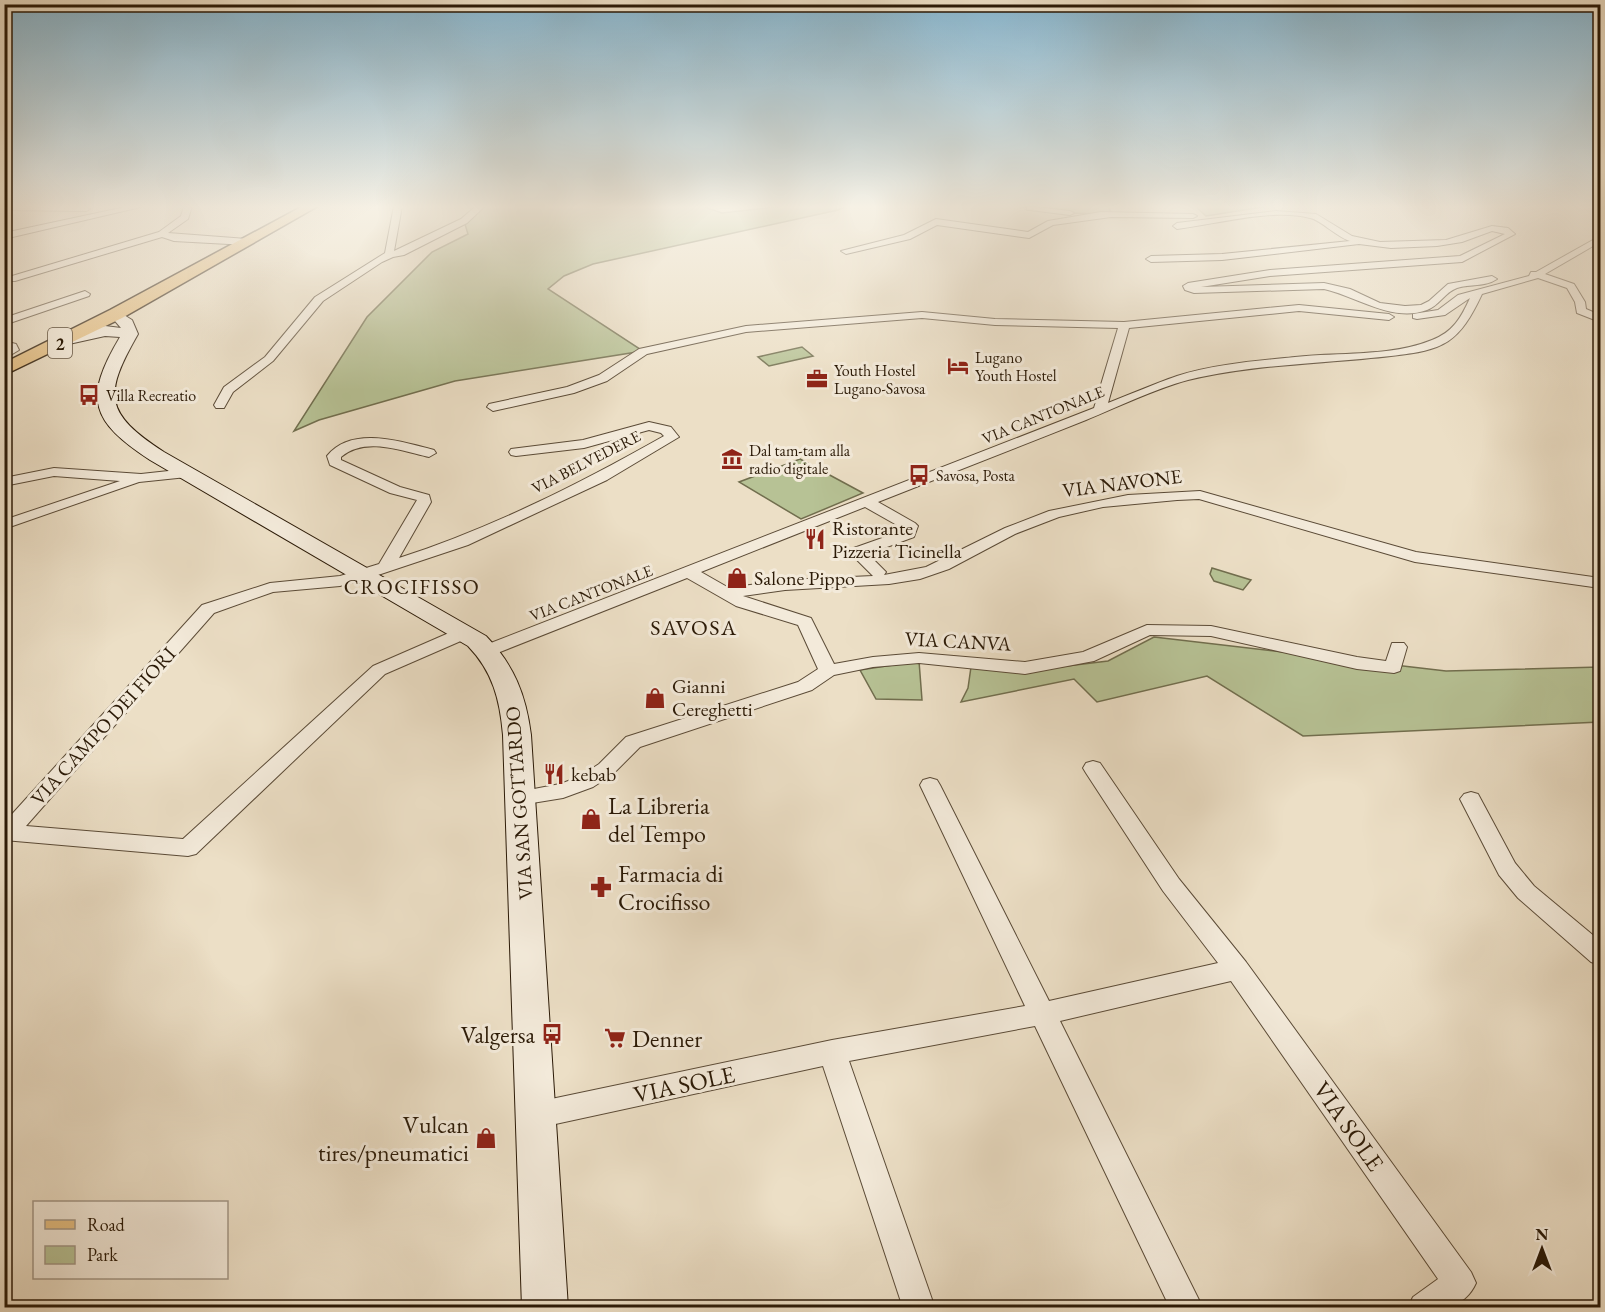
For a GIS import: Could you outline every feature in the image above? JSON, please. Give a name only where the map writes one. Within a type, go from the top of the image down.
[{"type":"main road","name":"2","points":[[4,370],[69,339],[201,267]]},
{"type":"main road","points":[[69,339],[105,331],[130,334],[127,323],[116,314]]},
{"type":"main road","name":"VIA SAN GOTTARDO","points":[[130,334],[106,378],[104,397],[109,413],[132,440],[187,473],[374,572],[476,642],[507,681],[513,704],[520,798],[545,1308]]},
{"type":"street","points":[[8,278],[46,267]]},
{"type":"street","points":[[220,405],[228,390],[269,359],[319,299],[368,267]]},
{"type":"street","points":[[1349,267],[1270,273],[1194,284],[1188,288],[1212,291],[1239,287],[1324,286],[1346,291],[1378,306],[1405,309],[1424,308],[1454,285],[1522,274],[1540,274],[1571,286],[1580,302],[1581,311],[1600,319]]},
{"type":"street","points":[[493,407],[570,390],[603,378],[643,351],[746,329],[922,315],[995,322],[1124,325],[1299,308],[1400,318],[1441,313],[1462,297],[1540,274],[1552,267]]},
{"type":"street","name":"VIA CANTONALE","points":[[476,642],[689,573],[1182,378],[1217,370],[1383,353],[1439,341],[1449,337],[1461,327],[1478,292]]},
{"type":"street","points":[[4,322],[85,294]]},
{"type":"street","points":[[1100,410],[1124,325]]},
{"type":"street","points":[[4,344],[12,346],[13,350],[4,356]]},
{"type":"street","name":"VIA BELVEDERE","points":[[374,572],[464,543],[602,477],[672,437],[666,430],[649,426],[584,444],[516,452]]},
{"type":"street","points":[[374,572],[424,502],[424,498],[395,490],[335,462],[334,456],[345,447],[362,443],[429,453]]},
{"type":"street","points":[[4,482],[54,472],[141,478],[187,473]]},
{"type":"street","points":[[4,525],[141,478]]},
{"type":"street","name":"VIA NAVONE","points":[[726,593],[791,584],[895,578],[919,574],[943,566],[1012,530],[1063,510],[1171,494],[1200,495],[1415,557],[1600,583]]},
{"type":"street","points":[[866,502],[910,526],[909,534],[857,552],[878,572]]},
{"type":"street","name":"VIA CAMPO DEI FIORI","points":[[374,572],[325,583],[287,585],[252,593],[208,609],[8,833],[188,848],[379,670],[476,642]]},
{"type":"street","points":[[689,573],[762,610],[805,622],[828,671]]},
{"type":"street","name":"VIA CANVA","points":[[520,798],[564,791],[586,782],[606,769],[633,742],[805,686],[828,671],[873,662],[919,658],[1025,668],[1088,657],[1147,630],[1210,631],[1358,663],[1394,667],[1398,647]]},
{"type":"street","name":"VIA SOLE","points":[[1093,768],[1171,885],[1237,969],[1460,1283],[1424,1308]]},
{"type":"street","points":[[930,785],[1187,1308]]},
{"type":"street","points":[[1471,799],[1507,869],[1526,892],[1600,955]]},
{"type":"street","name":"VIA SOLE","points":[[537,1115],[832,1052],[1042,1014],[1237,969]]},
{"type":"street","points":[[832,1052],[919,1308]]},
{"type":"green space","points":[[417,267],[585,267],[564,276],[548,289],[643,351],[455,381],[319,420],[294,431],[367,317]]},
{"type":"green space","points":[[802,347],[813,356],[769,366],[758,357]]},
{"type":"green space","points":[[800,459],[863,493],[801,519],[739,482]]},
{"type":"green space","points":[[1212,568],[1251,580],[1243,590],[1214,581],[1210,574]]},
{"type":"green space","points":[[1154,637],[1446,671],[1600,667],[1600,722],[1303,736],[1207,676],[1097,702],[1074,679],[961,702],[968,688],[971,667],[1026,671],[1108,661]]},
{"type":"green space","points":[[919,661],[922,700],[876,699],[860,670]]},
{"type":"place","name":"Lugano Youth Hostel","points":[[958,366]]},
{"type":"place","name":"Youth Hostel Lugano-Savosa","points":[[817,379]]},
{"type":"place","name":"Villa Recreatio","points":[[89,395]]},
{"type":"place","name":"Dal tam-tam alla radio digitale","points":[[732,459]]},
{"type":"place","name":"Savosa, Posta","points":[[919,475]]},
{"type":"place","name":"Ristorante Pizzeria Ticinella","points":[[815,539]]},
{"type":"place","name":"Salone Pippo","points":[[737,578]]},
{"type":"place","name":"Gianni Cereghetti","points":[[655,698]]},
{"type":"place","name":"kebab","points":[[554,774]]},
{"type":"place","name":"La Libreria del Tempo","points":[[591,819]]},
{"type":"place","name":"Farmacia di Crocifisso","points":[[601,887]]},
{"type":"place","name":"Valgersa","points":[[552,1034]]},
{"type":"place","name":"Denner","points":[[615,1038]]},
{"type":"place","name":"Vulcan tires/pneumatici","points":[[486,1138]]},
{"type":"district","name":"CROCIFISSO","points":[[412,586]]},
{"type":"district","name":"SAVOSA","points":[[694,627]]}]
